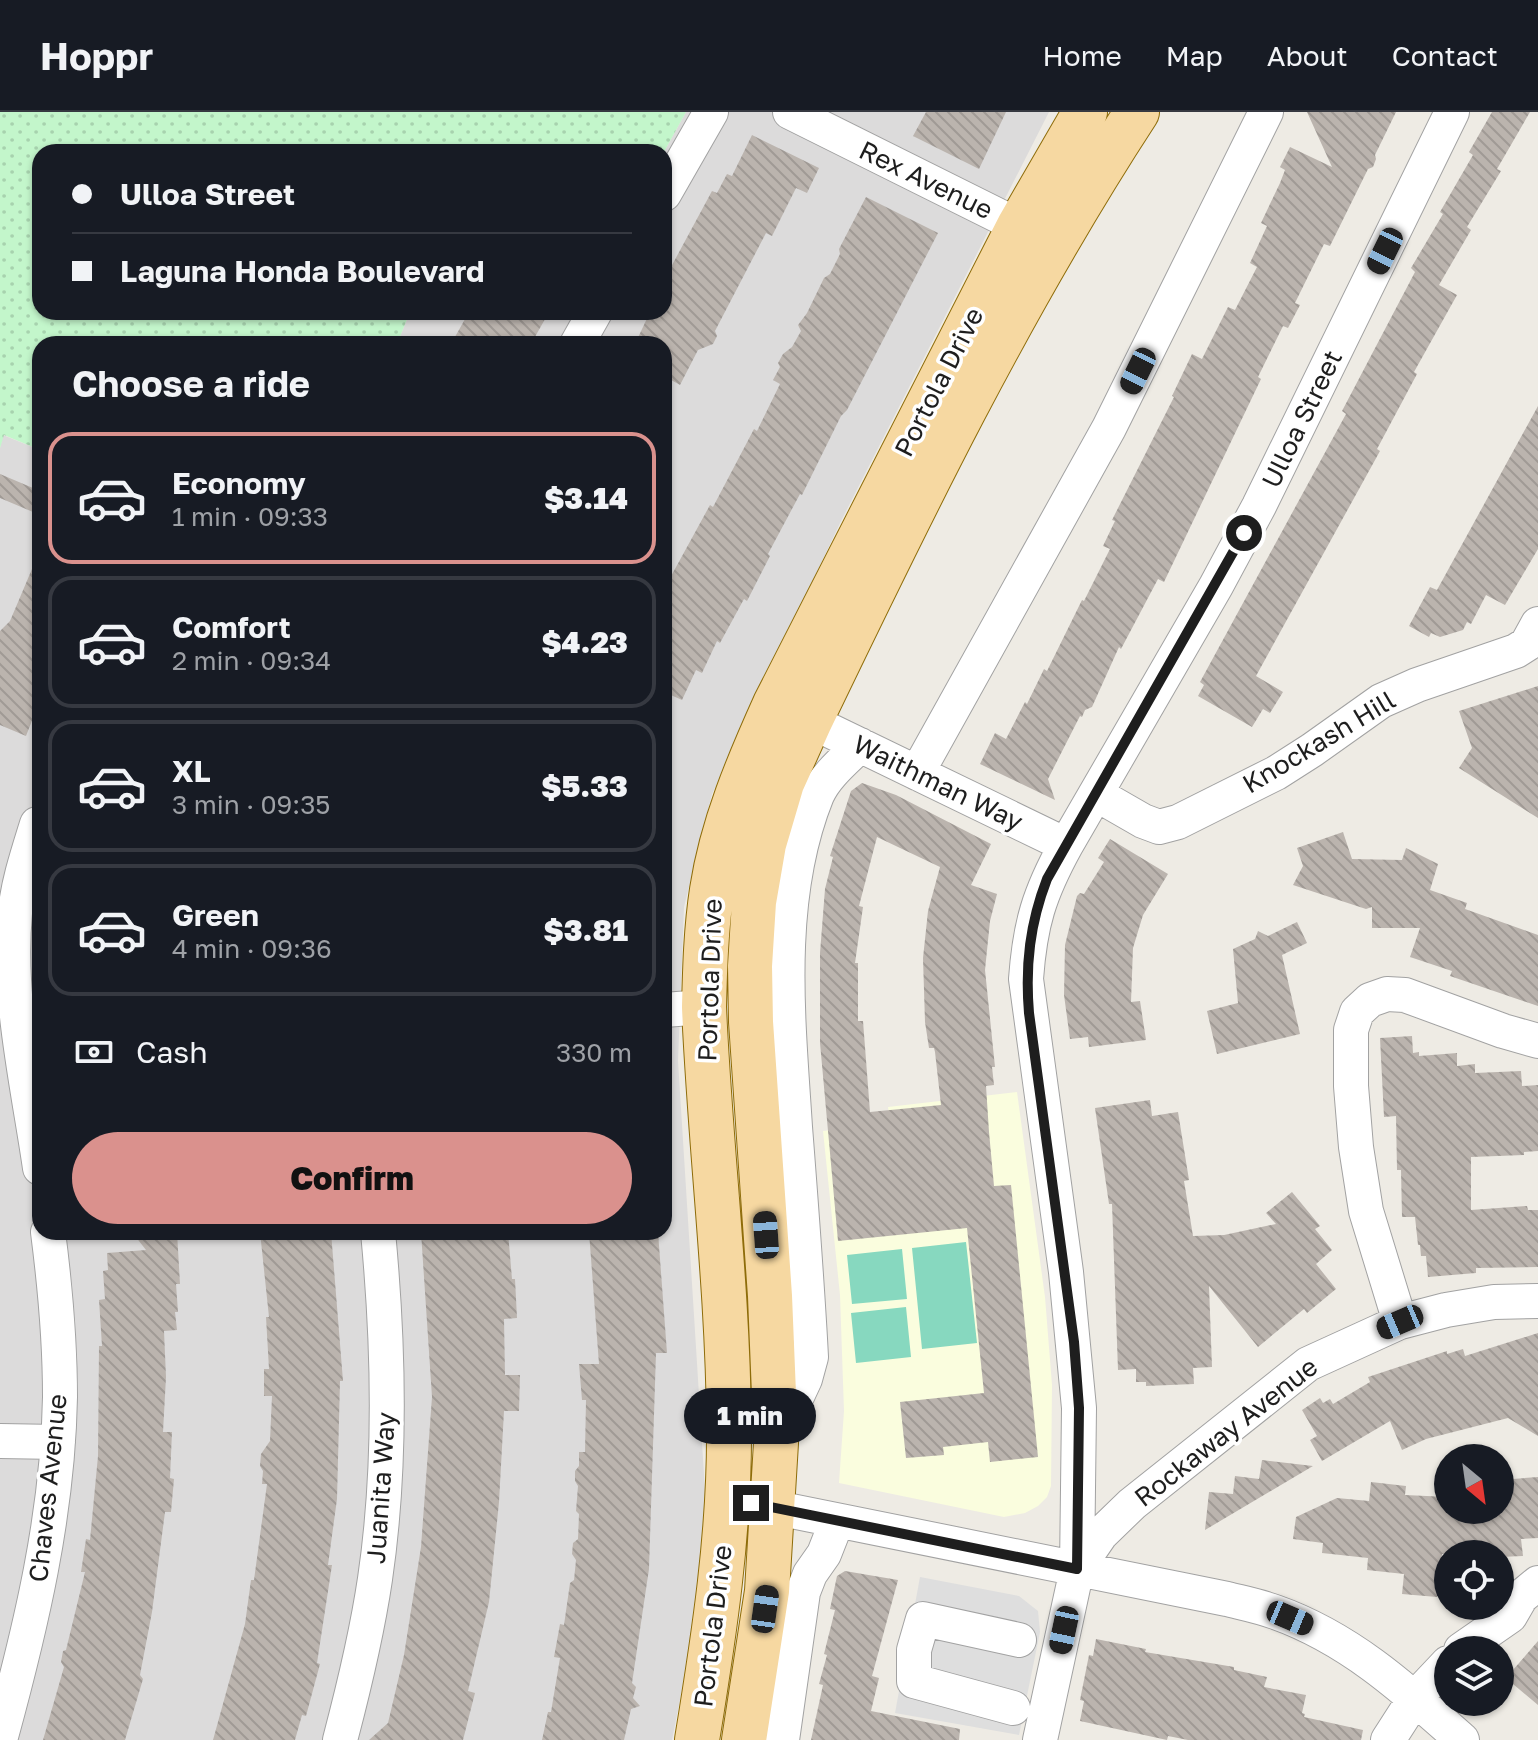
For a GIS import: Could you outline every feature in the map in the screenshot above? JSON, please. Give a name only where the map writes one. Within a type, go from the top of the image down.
[{"type":"main road","name":"Portola Drive","points":[[697,1740],[716,1618],[727,1498],[728,1364],[684,1009],[706,949],[712,889],[725,834],[746,770],[775,704],[1019,226],[1085,112]]},
{"type":"main road","name":"Portola Drive","points":[[744,1740],[764,1615],[774,1508],[776,1443],[770,1296],[751,1022],[754,902],[764,844],[782,783],[810,721],[1002,338],[1068,218],[1137,112]]},
{"type":"street","points":[[672,180],[711,112]]},
{"type":"street","name":"Rex Avenue","points":[[790,112],[1019,226]]},
{"type":"street","points":[[917,773],[1109,428],[1266,112]]},
{"type":"street","name":"Ulloa Street","points":[[1040,1740],[1077,1569],[1079,1408],[1074,1342],[1026,979],[1036,910],[1047,879],[1259,506],[1452,112]]},
{"type":"street","name":"Knockash Hill","points":[[1096,794],[1159,827],[1178,822],[1276,773],[1381,701],[1417,685],[1516,651],[1527,644],[1538,624]]},
{"type":"street","name":"Waithman Way","points":[[810,721],[1066,845]]},
{"type":"street","name":"Portola Drive","points":[[776,1443],[805,1379],[811,1357],[788,1020],[791,907],[801,853],[818,795],[828,777],[860,745]]},
{"type":"street","points":[[0,886],[32,831]]},
{"type":"street","points":[[32,841],[20,882],[12,956],[15,1000],[32,1114]]},
{"type":"street","points":[[1400,1322],[1366,1211],[1356,1147],[1351,1030],[1357,1012],[1370,1000],[1387,994],[1405,995],[1467,1019],[1538,1041]]},
{"type":"street","name":"Chaves Avenue","points":[[0,1740],[35,1607],[58,1442],[60,1394],[49,1240]]},
{"type":"street","points":[[55,1303],[59,1261],[66,1240]]},
{"type":"street","name":"Juanita Way","points":[[340,1740],[372,1593],[382,1515],[387,1397],[379,1240]]},
{"type":"street","name":"Rockaway Avenue","points":[[1077,1569],[1101,1534],[1132,1504],[1308,1364],[1400,1322],[1494,1302],[1538,1301]]},
{"type":"street","points":[[0,1441],[58,1442]]},
{"type":"street","points":[[727,1498],[1273,1611],[1342,1644],[1375,1665],[1462,1740]]},
{"type":"street","points":[[782,1740],[803,1592],[810,1574],[824,1554],[837,1521]]},
{"type":"street","points":[[1486,1636],[1524,1615],[1521,1597],[1538,1583]]},
{"type":"street","points":[[1013,1708],[914,1681],[914,1650],[923,1619],[1019,1640]]},
{"type":"street","points":[[1388,1740],[1415,1698],[1434,1678]]},
{"type":"shaded area","points":[[686,112],[1049,112],[841,521],[712,794],[684,907],[678,1061],[709,1554],[672,1740],[0,1740],[0,448],[3,435],[32,447],[32,1240],[672,1240],[672,336],[400,336],[407,320],[672,320],[672,144],[668,144]]},
{"type":"shaded area","points":[[1017,1092],[1045,1297],[1052,1385],[1051,1486],[1047,1497],[1025,1513],[1004,1517],[839,1483],[844,1411],[840,1295],[823,1131],[890,1122],[888,1107]]},
{"type":"shaded area","points":[[920,1577],[1019,1596],[1038,1611],[1040,1632],[1019,1735],[895,1713]]},
{"type":"green space","points":[[0,112],[686,112],[668,144],[32,144],[32,320],[407,320],[400,336],[32,336],[32,447],[4,435],[0,448]]},
{"type":"green space","points":[[966,1242],[977,1343],[922,1349],[912,1248]]},
{"type":"green space","points":[[902,1249],[907,1299],[852,1304],[847,1255]]},
{"type":"green space","points":[[906,1307],[911,1357],[856,1363],[851,1313]]},
{"type":"building","points":[[926,112],[1006,112],[979,169],[913,136]]},
{"type":"building","points":[[1307,112],[1396,112],[1375,155],[1373,167],[1368,169],[1330,246],[1324,244],[1295,303],[1300,305],[1288,328],[1283,326],[1164,582],[1158,579],[1121,649],[1119,647],[1092,707],[1080,716],[1048,779],[1055,800],[980,764],[995,733],[1006,739],[1084,601],[1110,549],[1103,546],[1115,521],[1112,520],[1174,397],[1192,354],[1202,359],[1228,307],[1235,310],[1257,267],[1250,263],[1267,226],[1261,223],[1285,170],[1280,167],[1290,147],[1332,167]]},
{"type":"building","points":[[1492,112],[1530,112],[1497,169],[1501,171],[1467,227],[1471,230],[1439,285],[1457,295],[1414,372],[1417,374],[1377,449],[1380,451],[1256,676],[1283,692],[1270,713],[1263,709],[1252,727],[1198,696],[1204,685],[1200,682],[1346,414],[1342,411],[1415,272],[1411,268],[1443,214],[1440,212],[1473,155],[1469,152]]},
{"type":"building","points":[[752,135],[819,168],[807,193],[796,188],[772,236],[766,233],[715,331],[717,336],[713,344],[698,350],[680,385],[672,380],[672,336],[639,336],[646,320],[672,320],[672,265],[712,191],[717,193],[727,174],[732,176]]},
{"type":"building","points":[[866,197],[938,233],[802,495],[768,554],[770,556],[747,601],[744,599],[720,643],[717,641],[702,673],[696,670],[682,700],[672,696],[672,574],[710,505],[713,507],[754,429],[757,431],[780,384],[773,380],[780,367],[778,363],[801,331],[798,325],[824,278],[830,274],[840,254],[839,249]]},
{"type":"building","points":[[464,320],[544,320],[536,336],[456,336]]},
{"type":"building","points":[[1538,406],[1538,549],[1505,605],[1486,595],[1471,624],[1467,622],[1463,630],[1440,637],[1431,633],[1429,637],[1409,626],[1430,587],[1437,590]]},
{"type":"building","points":[[0,474],[32,488],[32,512],[0,498]]},
{"type":"building","points":[[32,569],[32,721],[26,736],[0,725],[0,631],[10,621]]},
{"type":"building","points":[[1538,686],[1538,818],[1459,768],[1472,748],[1459,711]]},
{"type":"building","points":[[862,783],[896,795],[991,844],[971,885],[997,894],[990,921],[985,970],[995,1067],[992,1067],[994,1085],[986,1086],[989,1132],[994,1186],[1011,1185],[1038,1457],[990,1462],[988,1442],[943,1447],[944,1455],[906,1458],[900,1402],[984,1393],[967,1228],[838,1241],[820,1043],[820,953],[825,889],[833,857],[830,856],[851,791]],"holes":[[[877,837],[940,867],[928,911],[923,958],[925,1022],[929,1048],[934,1048],[935,1052],[941,1105],[870,1112],[863,1021],[858,1021],[858,963],[855,963],[863,907],[859,906]]]},
{"type":"building","points":[[1343,832],[1352,859],[1402,860],[1406,848],[1438,864],[1430,890],[1467,903],[1465,909],[1538,935],[1538,1006],[1450,976],[1452,971],[1410,957],[1420,928],[1372,928],[1372,907],[1366,909],[1293,885],[1303,866],[1297,848]]},
{"type":"building","points":[[1110,839],[1168,874],[1143,915],[1133,948],[1131,1002],[1140,1001],[1146,1040],[1089,1047],[1088,1037],[1070,1039],[1064,995],[1065,945],[1077,896],[1084,894],[1104,862],[1098,858]]},
{"type":"building","points":[[1297,922],[1307,943],[1282,955],[1300,1034],[1217,1054],[1207,1011],[1238,1003],[1233,949],[1255,939],[1258,931],[1268,936]]},
{"type":"building","points":[[1412,1036],[1413,1053],[1419,1052],[1419,1056],[1457,1053],[1457,1066],[1475,1064],[1475,1073],[1521,1071],[1522,1086],[1538,1085],[1538,1151],[1524,1152],[1524,1155],[1471,1157],[1471,1210],[1527,1206],[1528,1210],[1538,1210],[1538,1267],[1476,1268],[1476,1273],[1428,1277],[1426,1256],[1421,1256],[1418,1245],[1415,1217],[1402,1217],[1396,1116],[1384,1117],[1380,1038]]},
{"type":"building","points":[[1150,1100],[1152,1116],[1178,1112],[1189,1180],[1184,1181],[1193,1236],[1224,1235],[1276,1224],[1266,1213],[1292,1192],[1320,1226],[1315,1229],[1332,1250],[1316,1264],[1336,1289],[1307,1313],[1304,1309],[1258,1347],[1209,1286],[1212,1367],[1193,1368],[1194,1384],[1146,1386],[1146,1382],[1136,1382],[1136,1369],[1118,1370],[1112,1204],[1109,1204],[1095,1108]]},
{"type":"building","points":[[138,1240],[177,1240],[180,1284],[176,1284],[177,1330],[164,1331],[166,1377],[163,1432],[172,1432],[170,1478],[174,1479],[171,1512],[165,1512],[140,1675],[143,1679],[125,1740],[43,1740],[64,1667],[61,1662],[63,1651],[66,1650],[85,1572],[81,1572],[86,1539],[90,1540],[98,1456],[99,1346],[102,1346],[99,1300],[105,1299],[103,1271],[108,1270],[107,1253],[146,1250]]},
{"type":"building","points":[[261,1240],[332,1240],[343,1381],[340,1381],[337,1499],[328,1565],[332,1565],[317,1663],[320,1664],[306,1716],[302,1715],[295,1740],[213,1740],[245,1624],[267,1484],[262,1484],[263,1471],[260,1466],[261,1454],[270,1441],[272,1396],[264,1396],[264,1369],[269,1369],[266,1317],[269,1317]]},
{"type":"building","points":[[422,1240],[509,1240],[517,1318],[504,1319],[505,1375],[520,1375],[519,1411],[504,1411],[489,1602],[468,1691],[475,1693],[463,1740],[369,1740],[388,1723],[404,1655],[421,1547],[432,1397]]},
{"type":"building","points":[[590,1240],[659,1240],[667,1353],[656,1353],[649,1569],[632,1683],[636,1687],[633,1698],[640,1706],[631,1709],[624,1740],[542,1740],[548,1712],[551,1712],[560,1658],[554,1657],[560,1624],[564,1625],[576,1560],[572,1554],[573,1543],[578,1539],[579,1514],[576,1511],[578,1486],[575,1471],[579,1466],[579,1452],[585,1452],[586,1400],[582,1400],[579,1364],[599,1364]]},
{"type":"building","points":[[1538,1333],[1538,1436],[1508,1418],[1426,1439],[1402,1450],[1390,1421],[1322,1461],[1310,1440],[1317,1436],[1302,1410],[1320,1398],[1323,1403],[1330,1399],[1333,1404],[1370,1382],[1368,1377],[1447,1351],[1447,1354],[1463,1349],[1465,1356]]},
{"type":"building","points":[[1262,1460],[1313,1466],[1205,1530],[1209,1492],[1233,1494],[1235,1476],[1259,1479]]},
{"type":"building","points":[[1538,1477],[1538,1538],[1521,1539],[1523,1556],[1514,1556],[1514,1540],[1434,1540],[1434,1597],[1402,1594],[1404,1574],[1367,1570],[1368,1558],[1322,1553],[1323,1543],[1293,1539],[1296,1517],[1337,1498],[1369,1501],[1371,1482],[1406,1486],[1405,1495],[1434,1496],[1434,1524],[1514,1524],[1514,1479]]},
{"type":"building","points":[[845,1571],[898,1580],[872,1676],[879,1678],[871,1711],[960,1729],[959,1740],[811,1740],[823,1685],[819,1684],[827,1655],[824,1654],[835,1610],[830,1609],[837,1576]]},
{"type":"building","points":[[1096,1639],[1146,1649],[1145,1652],[1234,1667],[1234,1670],[1267,1677],[1264,1687],[1306,1695],[1304,1717],[1363,1730],[1361,1740],[1188,1740],[1168,1736],[1167,1740],[1080,1721],[1084,1701],[1080,1700],[1089,1655],[1093,1656]]},
{"type":"building","points":[[1538,1641],[1538,1705],[1514,1685],[1514,1669]]},
{"type":"route","points":[[751,1503],[1077,1569],[1079,1408],[1074,1342],[1029,1013],[1026,979],[1029,945],[1036,910],[1047,879],[1244,533]]}]
